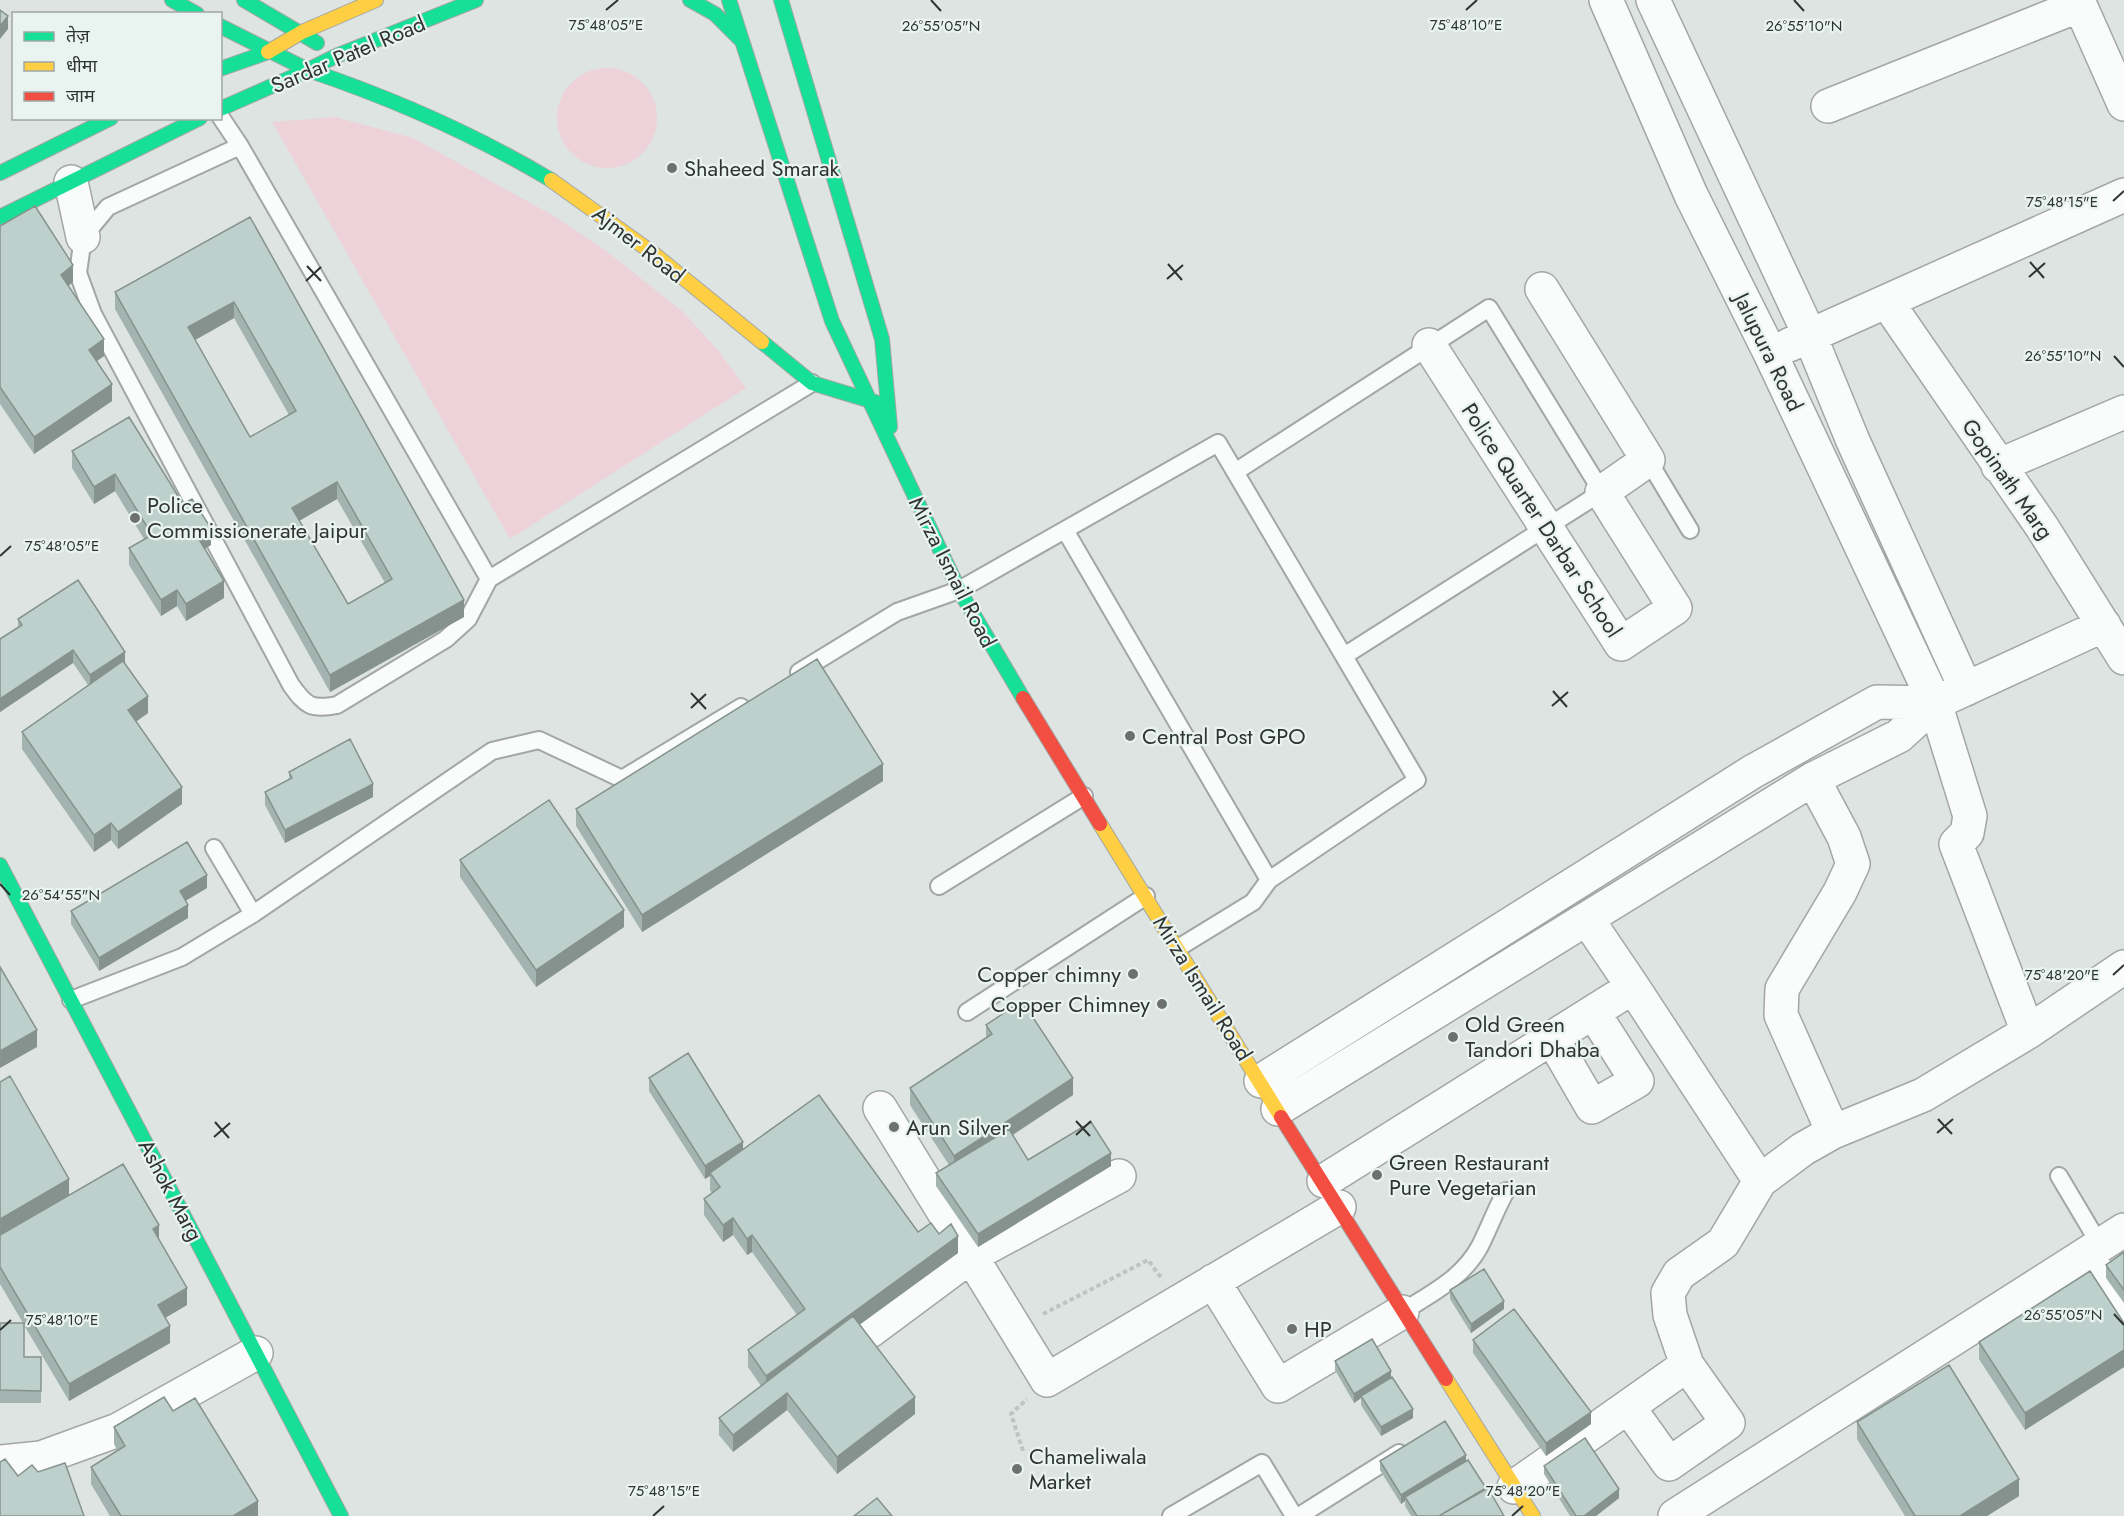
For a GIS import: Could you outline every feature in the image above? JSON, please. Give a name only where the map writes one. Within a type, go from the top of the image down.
[{"type":"main road","points":[[171,0],[193,12]]},
{"type":"main road","name":"Ajmer Road","points":[[244,0],[274,7],[379,94]]},
{"type":"main road","name":"Sardar Patel Road","points":[[222,68],[268,52],[302,32],[376,0]]},
{"type":"main road","name":"Sardar Patel Road","points":[[222,108],[308,70],[345,64],[476,0]]},
{"type":"main road","points":[[690,0],[715,14],[742,41]]},
{"type":"main road","name":"Mirza Ismail Road","points":[[729,0],[832,321],[959,590],[985,637],[1331,1194],[1461,1415],[1515,1487],[1533,1516]]},
{"type":"main road","name":"Mirza Ismail Road","points":[[781,0],[882,339],[892,450]]},
{"type":"main road","points":[[790,26],[797,9]]},
{"type":"main road","name":"Ajmer Road","points":[[222,27],[308,70],[379,94],[490,144],[571,192],[654,254],[812,382],[869,402],[888,406]]},
{"type":"main road","points":[[0,174],[107,120]]},
{"type":"main road","points":[[0,217],[196,120]]},
{"type":"main road","name":"Ashok Marg","points":[[0,864],[341,1516]]},
{"type":"street","name":"Jalupura Road","points":[[1606,0],[1691,195],[1770,353],[1935,704],[1970,816],[1967,833],[1956,844],[2028,1032]]},
{"type":"street","name":"Jalupura Road","points":[[1653,0],[1810,336],[1853,441],[1966,689]]},
{"type":"street","points":[[1828,106],[2085,2],[2124,104]]},
{"type":"street","points":[[71,182],[83,237]]},
{"type":"street","points":[[1770,353],[2124,195]]},
{"type":"street","points":[[1542,289],[1648,460],[1602,492]]},
{"type":"street","name":"Gopinath Marg","points":[[1887,302],[2042,528],[2124,657]]},
{"type":"street","name":"Police Quarter Darbar School","points":[[1429,345],[1621,644],[1674,608],[1602,492]]},
{"type":"street","points":[[1998,466],[2124,412]]},
{"type":"street","points":[[1278,1109],[1813,779],[1899,736],[1935,704],[2104,625]]},
{"type":"street","points":[[1261,1081],[1752,772],[1876,702],[1935,704]]},
{"type":"street","points":[[1813,779],[1844,837],[1853,864],[1840,892],[1782,989],[1781,1015],[1833,1132]]},
{"type":"street","points":[[1587,918],[1760,1181]]},
{"type":"street","points":[[1629,1408],[1669,1464],[1728,1423],[1687,1365],[1670,1316],[1668,1293],[1679,1274],[1723,1243],[1760,1181],[1803,1149],[1833,1132],[1923,1095],[2028,1032],[2124,967]]},
{"type":"street","points":[[880,1107],[1047,1380],[1213,1281],[1551,1038],[1633,987]]},
{"type":"street","points":[[1551,1038],[1592,1107],[1637,1081],[1593,1012]]},
{"type":"street","points":[[870,1331],[970,1256],[1119,1176]]},
{"type":"street","points":[[1675,1516],[2104,1243],[2124,1317]]},
{"type":"street","points":[[1213,1281],[1278,1386],[1402,1312]]},
{"type":"street","points":[[0,1462],[41,1458],[118,1430],[256,1353]]},
{"type":"street","points":[[1515,1487],[1687,1365]]},
{"type":"lane","points":[[222,119],[240,146],[489,579]]},
{"type":"lane","points":[[240,146],[108,207],[83,237],[78,273],[93,314],[291,685],[303,701],[318,708],[337,705],[446,639],[468,619],[489,579],[812,382]]},
{"type":"lane","points":[[1235,472],[1489,308],[1602,492],[1344,656]]},
{"type":"lane","points":[[785,680],[897,612],[959,590],[1218,443],[1417,780],[1269,880],[1253,902],[1178,948]]},
{"type":"lane","points":[[1648,460],[1690,530]]},
{"type":"lane","points":[[1065,530],[1269,880]]},
{"type":"lane","points":[[71,1000],[182,957],[253,914],[492,751],[539,740],[622,779],[754,699]]},
{"type":"lane","points":[[939,886],[1084,796]]},
{"type":"lane","points":[[214,848],[253,914]]},
{"type":"lane","points":[[967,1012],[1146,896]]},
{"type":"lane","points":[[2059,1176],[2104,1243]]},
{"type":"lane","points":[[1402,1312],[1451,1281],[1466,1267],[1479,1248],[1506,1191]]},
{"type":"lane","points":[[1171,1516],[1262,1463],[1297,1516],[1417,1442]]},
{"type":"path","points":[[1016,1328],[1148,1260],[1178,1303]]},
{"type":"path","points":[[1023,1451],[1011,1414],[1047,1380]]},
{"type":"shaded area","points":[[607,68],[635,76],[649,90],[657,118],[649,146],[635,160],[607,168],[579,160],[565,146],[557,118],[565,90],[579,76]]},
{"type":"shaded area","points":[[335,117],[413,138],[554,216],[605,250],[682,311],[718,350],[746,388],[510,539],[272,122]]},
{"type":"building","points":[[0,10],[8,16],[0,26]]},
{"type":"building","points":[[35,206],[73,265],[61,275],[104,339],[89,350],[112,384],[34,437],[0,387],[0,226]]},
{"type":"building","points":[[250,217],[464,600],[330,675],[115,292]],"holes":[[[234,302],[296,411],[250,437],[188,327]],[[337,482],[392,579],[348,604],[292,508]]]},
{"type":"building","points":[[129,417],[183,504],[192,499],[211,528],[197,536],[224,581],[186,604],[177,590],[161,600],[129,548],[152,535],[115,474],[94,487],[72,451]]},
{"type":"building","points":[[78,580],[125,652],[90,675],[73,650],[0,699],[0,639],[22,625],[18,619]]},
{"type":"building","points":[[817,659],[883,764],[642,915],[576,809]]},
{"type":"building","points":[[123,661],[148,696],[128,710],[182,787],[118,832],[111,823],[94,835],[22,732]]},
{"type":"building","points":[[350,739],[373,784],[285,830],[265,792],[292,778],[289,772]]},
{"type":"building","points":[[549,800],[624,910],[536,970],[460,860]]},
{"type":"building","points":[[187,842],[207,875],[180,891],[188,905],[99,958],[71,911]]},
{"type":"building","points":[[0,967],[37,1030],[0,1051]]},
{"type":"building","points":[[1022,1001],[1073,1078],[954,1156],[910,1088],[992,1034],[986,1025]]},
{"type":"building","points":[[688,1053],[743,1142],[705,1166],[649,1078]]},
{"type":"building","points":[[10,1076],[69,1179],[0,1219],[0,1082]]},
{"type":"building","points":[[819,1095],[918,1232],[931,1223],[939,1234],[951,1224],[958,1236],[766,1376],[748,1350],[805,1309],[752,1235],[747,1239],[733,1218],[723,1225],[704,1199],[720,1187],[710,1173]]},
{"type":"building","points":[[1091,1122],[1111,1153],[978,1234],[936,1173],[1009,1129],[1028,1160]]},
{"type":"building","points":[[123,1164],[159,1225],[153,1229],[187,1288],[158,1305],[170,1326],[69,1384],[0,1267],[0,1235]]},
{"type":"building","points":[[2124,1252],[2124,1290],[2106,1265]]},
{"type":"building","points":[[1484,1269],[1504,1301],[1471,1324],[1450,1290]]},
{"type":"building","points":[[2090,1271],[2124,1323],[2124,1350],[2025,1413],[1979,1342]]},
{"type":"building","points":[[1514,1309],[1591,1412],[1546,1443],[1473,1340]]},
{"type":"building","points":[[853,1316],[915,1397],[837,1457],[787,1393],[733,1435],[719,1418]]},
{"type":"building","points":[[0,1323],[24,1323],[24,1357],[41,1357],[41,1391],[0,1390]]},
{"type":"building","points":[[1372,1339],[1391,1371],[1354,1394],[1335,1361]]},
{"type":"building","points":[[1949,1365],[2019,1479],[1960,1516],[1915,1516],[1857,1422]]},
{"type":"building","points":[[1392,1377],[1413,1409],[1381,1427],[1361,1396]]},
{"type":"building","points":[[164,1397],[173,1411],[195,1398],[258,1501],[233,1516],[121,1516],[91,1467],[125,1446],[114,1427]]},
{"type":"building","points":[[1445,1421],[1466,1455],[1401,1495],[1380,1461]]},
{"type":"building","points":[[1585,1438],[1619,1489],[1584,1516],[1576,1516],[1544,1466]]},
{"type":"building","points":[[5,1459],[18,1476],[32,1465],[38,1472],[65,1463],[84,1516],[0,1516],[0,1462]]},
{"type":"building","points":[[1468,1460],[1486,1488],[1439,1516],[1417,1516],[1405,1497]]},
{"type":"building","points":[[1488,1488],[1504,1516],[1439,1516]]},
{"type":"building","points":[[877,1498],[892,1516],[854,1516]]},
{"type":"traffic: fast","points":[[172,0],[193,12]]},
{"type":"traffic: fast","points":[[244,0],[317,43]]},
{"type":"traffic: fast","points":[[222,27],[308,70],[336,56],[476,0]]},
{"type":"traffic: fast","points":[[690,0],[715,14],[741,40]]},
{"type":"traffic: fast","points":[[729,0],[832,321],[959,590],[1023,698]]},
{"type":"traffic: fast","points":[[781,0],[882,339],[890,427]]},
{"type":"traffic: fast","points":[[222,68],[268,52]]},
{"type":"traffic: fast","points":[[222,108],[308,70],[433,119],[493,147],[551,180]]},
{"type":"traffic: fast","points":[[0,173],[107,120]]},
{"type":"traffic: fast","points":[[0,217],[196,120]]},
{"type":"traffic: fast","points":[[762,342],[812,383],[888,406]]},
{"type":"traffic: fast","points":[[0,865],[341,1516]]},
{"type":"traffic: slow","points":[[268,52],[302,32],[376,0]]},
{"type":"traffic: slow","points":[[551,180],[654,254],[762,342]]},
{"type":"traffic: slow","points":[[1100,824],[1281,1117]]},
{"type":"traffic: slow","points":[[1446,1379],[1533,1516]]},
{"type":"traffic: jam","points":[[1023,698],[1100,824]]},
{"type":"traffic: jam","points":[[1281,1117],[1446,1379]]},
{"type":"place","name":"Shaheed Smarak","points":[[672,168]]},
{"type":"place","name":"Police Commissionerate Jaipur","points":[[135,518]]},
{"type":"place","name":"Central Post GPO","points":[[1130,736]]},
{"type":"place","name":"Copper chimny","points":[[1133,974]]},
{"type":"place","name":"Copper Chimney","points":[[1162,1004]]},
{"type":"place","name":"Old Green Tandori Dhaba","points":[[1453,1037]]},
{"type":"place","name":"Arun Silver","points":[[894,1127]]},
{"type":"place","name":"Green Restaurant Pure Vegetarian","points":[[1377,1175]]},
{"type":"place","name":"HP","points":[[1292,1329]]},
{"type":"place","name":"Chameliwala Market","points":[[1017,1469]]}]
